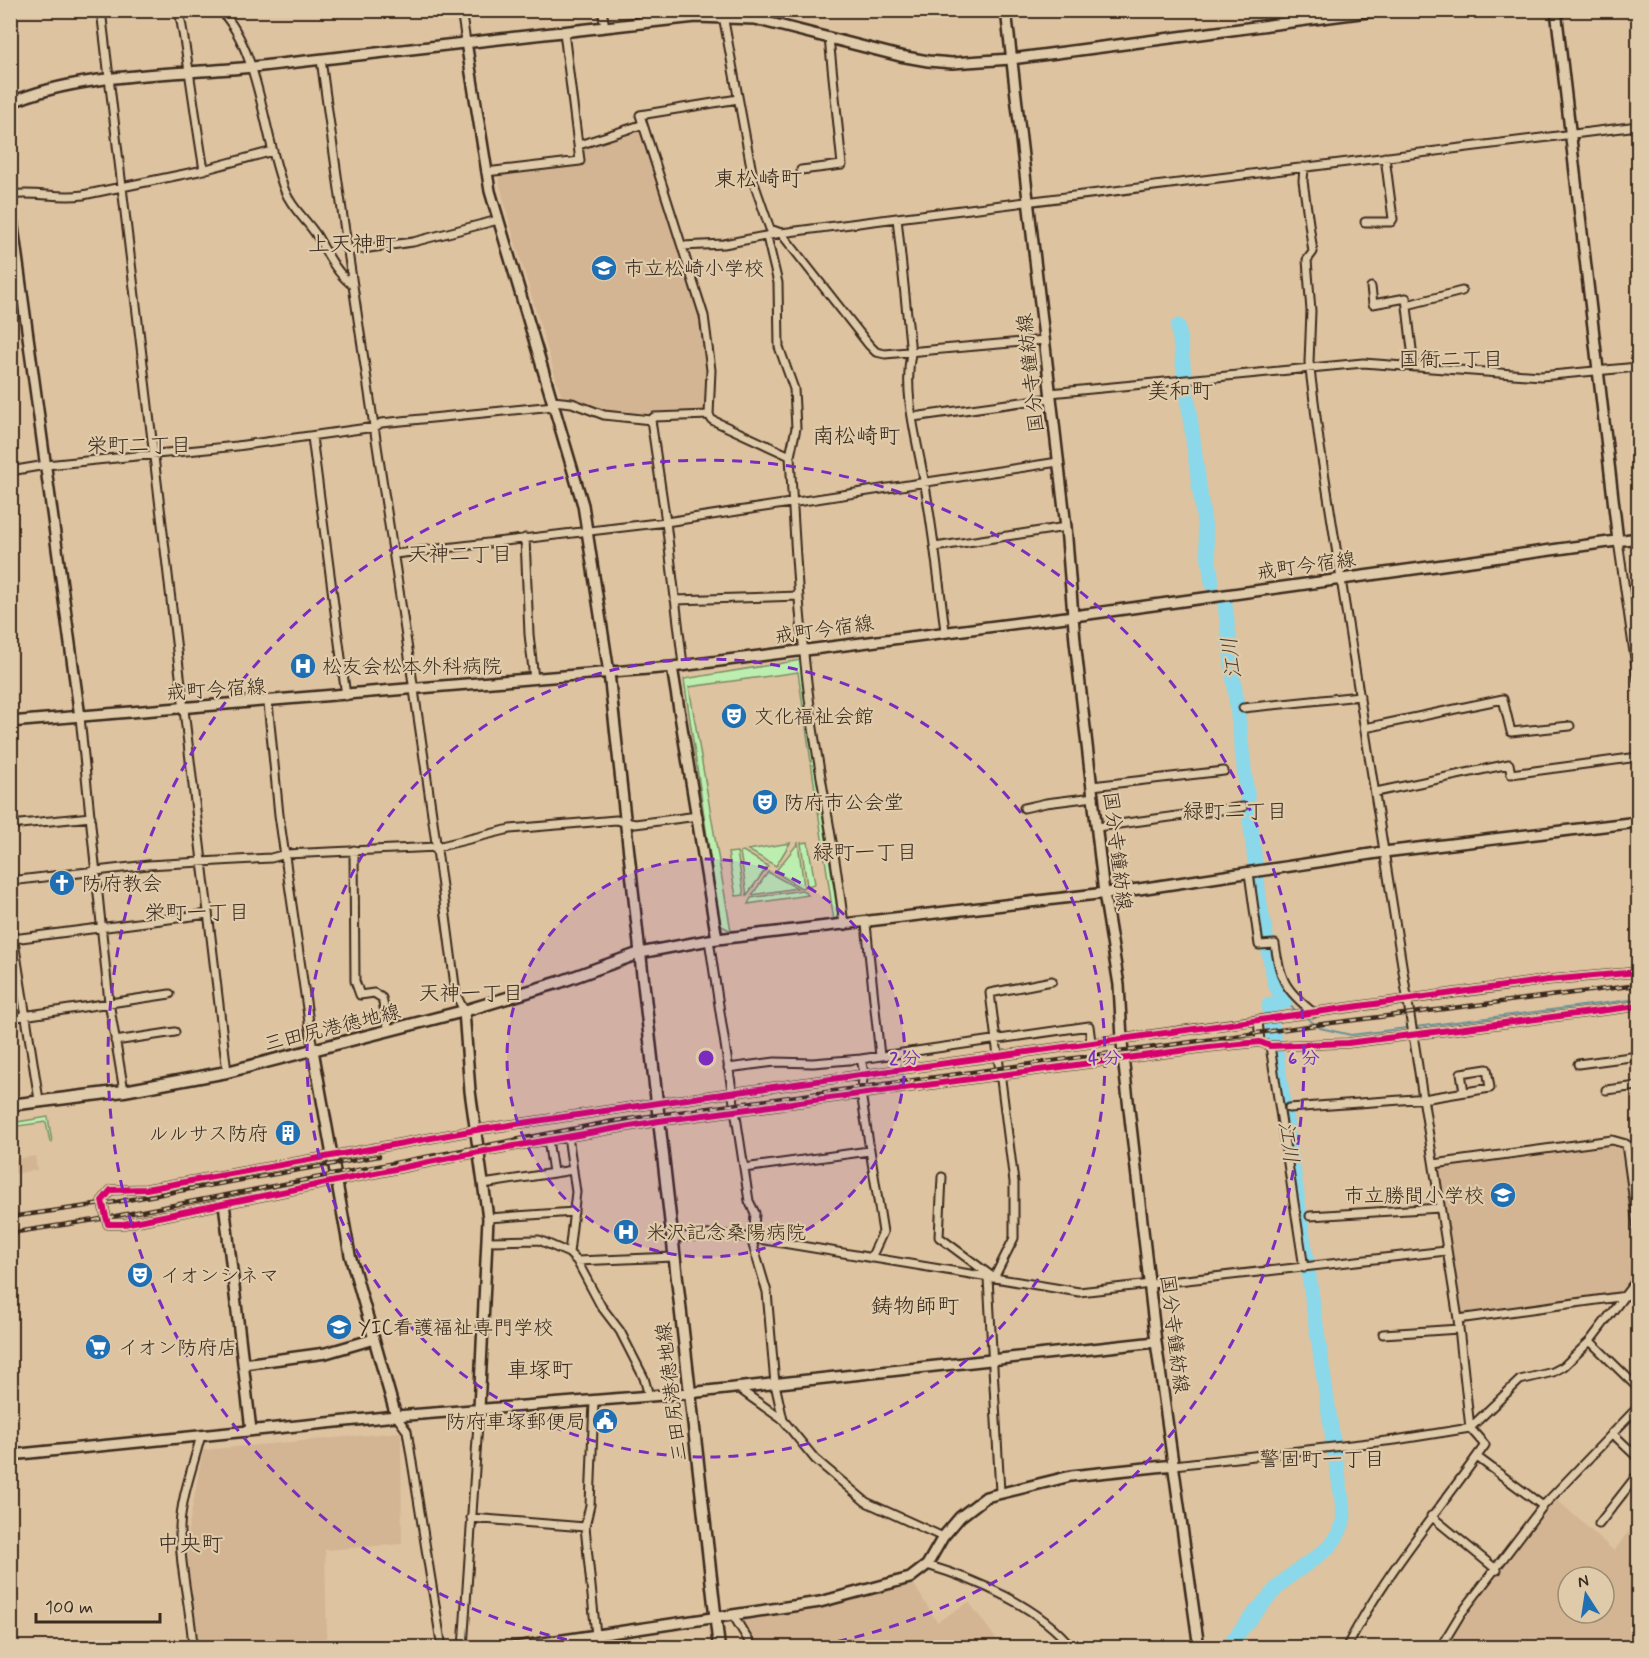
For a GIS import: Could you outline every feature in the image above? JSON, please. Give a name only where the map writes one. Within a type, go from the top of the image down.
[{"type":"main road","name":"三田尻港徳地線","points":[[10,1105],[124,1091],[227,1072],[464,1011],[560,982],[640,953],[719,1647]]},
{"type":"street","points":[[101,10],[200,861],[227,1072]]},
{"type":"street","points":[[179,10],[204,170]]},
{"type":"street","points":[[220,10],[241,41],[251,68],[273,151],[291,204],[311,226],[340,276],[351,284]]},
{"type":"street","points":[[461,10],[486,172],[498,220],[554,403],[587,530],[609,673],[640,953],[713,940],[866,924],[1249,873],[1384,852],[1638,822]]},
{"type":"street","points":[[602,10],[605,27]]},
{"type":"street","points":[[642,23],[645,10]]},
{"type":"street","name":"国分寺鐘紡線","points":[[1006,10],[1066,527],[1104,893],[1119,986],[1121,1038],[1156,1342],[1198,1647]]},
{"type":"street","points":[[10,103],[48,91],[109,80],[251,68],[722,14],[755,19],[928,61],[952,63],[1011,58],[1383,10]]},
{"type":"street","points":[[1556,10],[1618,541],[1638,680]]},
{"type":"street","points":[[722,14],[754,183],[770,229],[781,234],[869,345],[876,352],[885,354],[1045,340]]},
{"type":"street","points":[[486,172],[580,161],[564,32]]},
{"type":"street","points":[[801,170],[842,165],[830,38]]},
{"type":"street","points":[[321,59],[351,284],[395,554],[456,994],[464,1011],[488,1218],[489,1241],[463,1647]]},
{"type":"street","points":[[738,99],[640,115],[641,125],[704,316],[711,370],[709,415],[712,420],[790,456]]},
{"type":"street","points":[[579,145],[641,125]]},
{"type":"street","points":[[682,246],[724,244],[897,218],[1638,126]]},
{"type":"street","points":[[10,195],[27,192],[71,197],[204,170],[273,151]]},
{"type":"street","points":[[1365,222],[1391,222],[1393,219],[1385,157]]},
{"type":"street","points":[[1304,167],[1313,252],[1307,260],[1311,311],[1310,369],[1319,440],[1458,1319],[1470,1428],[1485,1445],[1431,1516],[1364,1613],[1346,1647]]},
{"type":"street","points":[[10,205],[80,717],[109,1002],[124,1091]]},
{"type":"street","points":[[897,218],[911,353],[908,369],[913,417],[935,547],[945,631]]},
{"type":"street","points":[[347,251],[413,242],[498,220]]},
{"type":"street","points":[[767,237],[778,283],[779,347],[794,389],[796,428],[790,456],[803,650],[844,926]]},
{"type":"street","points":[[1371,287],[1373,303],[1406,298],[1414,367]]},
{"type":"street","points":[[1407,305],[1462,291]]},
{"type":"street","points":[[913,417],[1050,395],[1363,363],[1541,376],[1638,367]]},
{"type":"street","points":[[10,471],[46,465],[312,437],[375,427],[381,423],[554,403],[572,403],[604,416],[651,420],[654,417],[709,415]]},
{"type":"street","points":[[651,420],[683,666]]},
{"type":"street","points":[[312,437],[346,696]]},
{"type":"street","points":[[395,554],[666,522],[1058,462]]},
{"type":"street","points":[[935,547],[1066,527]]},
{"type":"street","points":[[525,538],[529,634],[534,680]]},
{"type":"street","name":"戒町今宿線","points":[[10,722],[268,703],[683,666],[1074,616],[1638,538]]},
{"type":"street","points":[[675,600],[799,596]]},
{"type":"street","points":[[672,667],[698,816],[734,1111],[749,1201],[755,1213],[753,1245],[767,1292],[775,1384],[783,1419]]},
{"type":"street","points":[[1243,708],[1360,696]]},
{"type":"street","points":[[1365,728],[1503,699],[1511,732],[1570,726]]},
{"type":"street","points":[[268,703],[279,815],[313,1050],[336,1181],[350,1255],[396,1416],[407,1431],[442,1647]]},
{"type":"street","points":[[1376,792],[1509,764],[1511,774],[1638,757]]},
{"type":"street","points":[[1092,786],[1224,771]]},
{"type":"street","points":[[1024,808],[1094,797]]},
{"type":"street","points":[[1097,827],[1243,807]]},
{"type":"street","points":[[10,881],[96,870],[200,861],[271,858],[286,854],[437,847],[510,829],[616,820],[634,824],[698,816]]},
{"type":"street","points":[[10,825],[91,817]]},
{"type":"street","points":[[354,850],[355,981],[360,995],[374,993],[382,998],[389,1031]]},
{"type":"street","points":[[1249,873],[1259,945],[1275,944],[1279,974],[1285,986],[1294,998],[1314,1013]]},
{"type":"street","points":[[13,939],[208,914]]},
{"type":"street","points":[[10,916],[14,966],[39,1100]]},
{"type":"street","points":[[866,924],[880,1056]]},
{"type":"street","points":[[1638,972],[1548,980],[658,1102],[476,1130],[146,1189],[111,1191],[102,1201],[105,1221],[112,1226],[479,1152],[660,1121],[1123,1057],[1260,1042],[1270,1046],[1348,1043],[1638,1006]]},
{"type":"street","points":[[1000,1492],[990,1361],[991,1278],[1014,1238],[1014,1182],[996,1055],[990,993],[1052,981]]},
{"type":"street","points":[[10,1018],[24,1014],[170,994]]},
{"type":"street","points":[[1258,1020],[1260,1042]]},
{"type":"street","points":[[728,1068],[776,1062],[813,1063],[861,1059],[1089,1026],[1091,1042]]},
{"type":"street","points":[[115,1041],[176,1032]]},
{"type":"street","points":[[1270,1046],[1304,1268]]},
{"type":"street","points":[[1578,1064],[1638,1056]]},
{"type":"street","points":[[861,1059],[864,1073],[861,1093],[883,1232],[871,1258]]},
{"type":"street","points":[[1289,1108],[1422,1098],[1464,1092],[1490,1088],[1487,1070],[1461,1073],[1464,1092]]},
{"type":"street","points":[[1606,1090],[1638,1086]]},
{"type":"street","points":[[568,1136],[576,1192],[569,1253]]},
{"type":"street","points":[[548,1140],[553,1172]]},
{"type":"street","points":[[1434,1164],[1611,1140],[1626,1144],[1635,1187],[1638,1231]]},
{"type":"street","points":[[744,1168],[869,1151]]},
{"type":"street","points":[[483,1184],[573,1170]]},
{"type":"street","points":[[942,1177],[939,1237],[991,1278]]},
{"type":"street","points":[[224,1203],[251,1430]]},
{"type":"street","points":[[1310,1216],[1440,1208]]},
{"type":"street","points":[[488,1218],[574,1212]]},
{"type":"street","points":[[671,1238],[718,1234],[753,1238],[1079,1292],[1446,1251]]},
{"type":"street","points":[[489,1241],[539,1239],[569,1253],[577,1261],[601,1306],[620,1331],[644,1378],[649,1396]]},
{"type":"street","points":[[577,1261],[674,1257]]},
{"type":"street","points":[[509,1647],[820,1602],[910,1578],[927,1565],[943,1537],[960,1517],[986,1497],[1000,1492],[1071,1476],[1395,1440],[1470,1428],[1520,1380],[1553,1372],[1564,1366],[1590,1341],[1638,1278]]},
{"type":"street","points":[[1458,1319],[1626,1296]]},
{"type":"street","points":[[1383,1334],[1459,1329]]},
{"type":"street","points":[[243,1364],[327,1353],[374,1339]]},
{"type":"street","points":[[1590,1341],[1638,1388]]},
{"type":"street","points":[[10,1455],[479,1408],[689,1394],[1156,1342]]},
{"type":"street","points":[[738,1388],[783,1419],[816,1459],[866,1502],[943,1537]]},
{"type":"street","points":[[594,1401],[590,1505],[585,1527],[596,1635]]},
{"type":"street","points":[[1440,1647],[1460,1616],[1497,1570],[1543,1506],[1638,1407]]},
{"type":"street","points":[[1612,1433],[1638,1458]]},
{"type":"street","points":[[193,1647],[192,1618],[185,1596],[180,1524],[201,1435]]},
{"type":"street","points":[[1477,1457],[1543,1506]]},
{"type":"street","points":[[1599,1524],[1638,1474]]},
{"type":"street","points":[[1431,1516],[1497,1570]]},
{"type":"street","points":[[471,1518],[585,1527]]},
{"type":"street","points":[[927,1565],[990,1588],[1049,1624],[1072,1647]]},
{"type":"street","points":[[733,1615],[753,1647]]},
{"type":"shaded area","name":"市立松崎小学校","points":[[636,128],[641,129],[701,315],[707,375],[705,411],[649,415],[649,418],[611,414],[561,395],[497,173],[583,162],[581,146]]},
{"type":"shaded area","points":[[1611,1140],[1626,1144],[1638,1231],[1638,1278],[1626,1296],[1458,1319],[1434,1164]]},
{"type":"shaded area","points":[[35,1156],[37,1170],[13,1174],[11,1160]]},
{"type":"shaded area","points":[[401,1432],[402,1544],[325,1550],[327,1647],[196,1648],[195,1624],[186,1588],[187,1536],[203,1450]]},
{"type":"shaded area","points":[[1553,1496],[1614,1551],[1638,1519],[1638,1647],[1440,1648],[1460,1615]]},
{"type":"shaded area","points":[[910,1578],[937,1622],[969,1602],[1002,1647],[753,1647],[733,1615],[820,1602]]},
{"type":"green space","points":[[801,660],[809,728],[838,915],[834,921],[798,672],[689,687],[731,931],[720,925],[684,679]]},
{"type":"green space","points":[[808,842],[815,884],[807,886],[801,843]]},
{"type":"green space","points":[[790,843],[776,866],[748,850]]},
{"type":"green space","points":[[798,843],[804,887],[801,888],[775,872]]},
{"type":"green space","points":[[743,851],[768,866],[747,895],[740,852]]},
{"type":"green space","points":[[737,852],[744,895],[736,896],[728,853]]},
{"type":"green space","points":[[768,872],[797,888],[752,895]]},
{"type":"green space","points":[[802,890],[808,895],[748,904],[751,898]]},
{"type":"green space","points":[[48,1117],[52,1142],[50,1142],[46,1122],[11,1127],[11,1123]]},
{"type":"waterway","name":"江川","points":[[1178,326],[1212,583]]},
{"type":"waterway","name":"江川","points":[[1225,604],[1260,905],[1275,984],[1285,1002],[1269,1005],[1344,1515],[1336,1538],[1329,1546],[1284,1581],[1226,1648]]},
{"type":"waterway","points":[[1304,1016],[1320,1028],[1351,1035],[1638,999]]},
{"type":"waterway","points":[[1285,1002],[1299,1013]]},
{"type":"railway","points":[[10,1233],[95,1220],[614,1121],[1323,1024],[1638,985]]},
{"type":"railway","points":[[10,1217],[116,1202],[379,1156]]},
{"type":"cycle path","points":[[1638,972],[1548,980],[476,1130],[146,1189],[111,1190],[102,1201],[108,1224],[124,1224],[479,1152],[659,1121],[1209,1047],[1260,1042],[1270,1046],[1348,1043],[1638,1006]]},
{"type":"place","name":"市立松崎小学校","points":[[604,268]]},
{"type":"place","name":"松友会松本外科病院","points":[[303,666]]},
{"type":"place","name":"文化福祉会館","points":[[734,716]]},
{"type":"place","name":"防府市公会堂","points":[[765,802]]},
{"type":"place","name":"防府教会","points":[[62,883]]},
{"type":"place","name":"ルルサス防府","points":[[288,1133]]},
{"type":"place","name":"市立勝間小学校","points":[[1503,1195]]},
{"type":"place","name":"米沢記念桑陽病院","points":[[626,1232]]},
{"type":"place","name":"イオンシネマ","points":[[140,1275]]},
{"type":"place","name":"YIC看護福祉専門学校","points":[[339,1327]]},
{"type":"place","name":"イオン防府店","points":[[98,1347]]},
{"type":"place","name":"防府車塚郵便局","points":[[605,1421]]},
{"type":"district","name":"東松崎町","points":[[758,178]]},
{"type":"district","name":"上天神町","points":[[352,243]]},
{"type":"district","name":"国衙二丁目","points":[[1451,359]]},
{"type":"district","name":"美和町","points":[[1180,390]]},
{"type":"district","name":"南松崎町","points":[[856,435]]},
{"type":"district","name":"栄町二丁目","points":[[139,445]]},
{"type":"district","name":"天神二丁目","points":[[460,554]]},
{"type":"district","name":"緑町二丁目","points":[[1235,811]]},
{"type":"district","name":"緑町一丁目","points":[[865,852]]},
{"type":"district","name":"栄町一丁目","points":[[197,912]]},
{"type":"district","name":"天神一丁目","points":[[471,993]]},
{"type":"district","name":"鋳物師町","points":[[915,1305]]},
{"type":"district","name":"車塚町","points":[[540,1369]]},
{"type":"district","name":"警固町一丁目","points":[[1322,1459]]},
{"type":"district","name":"中央町","points":[[190,1543]]}]
